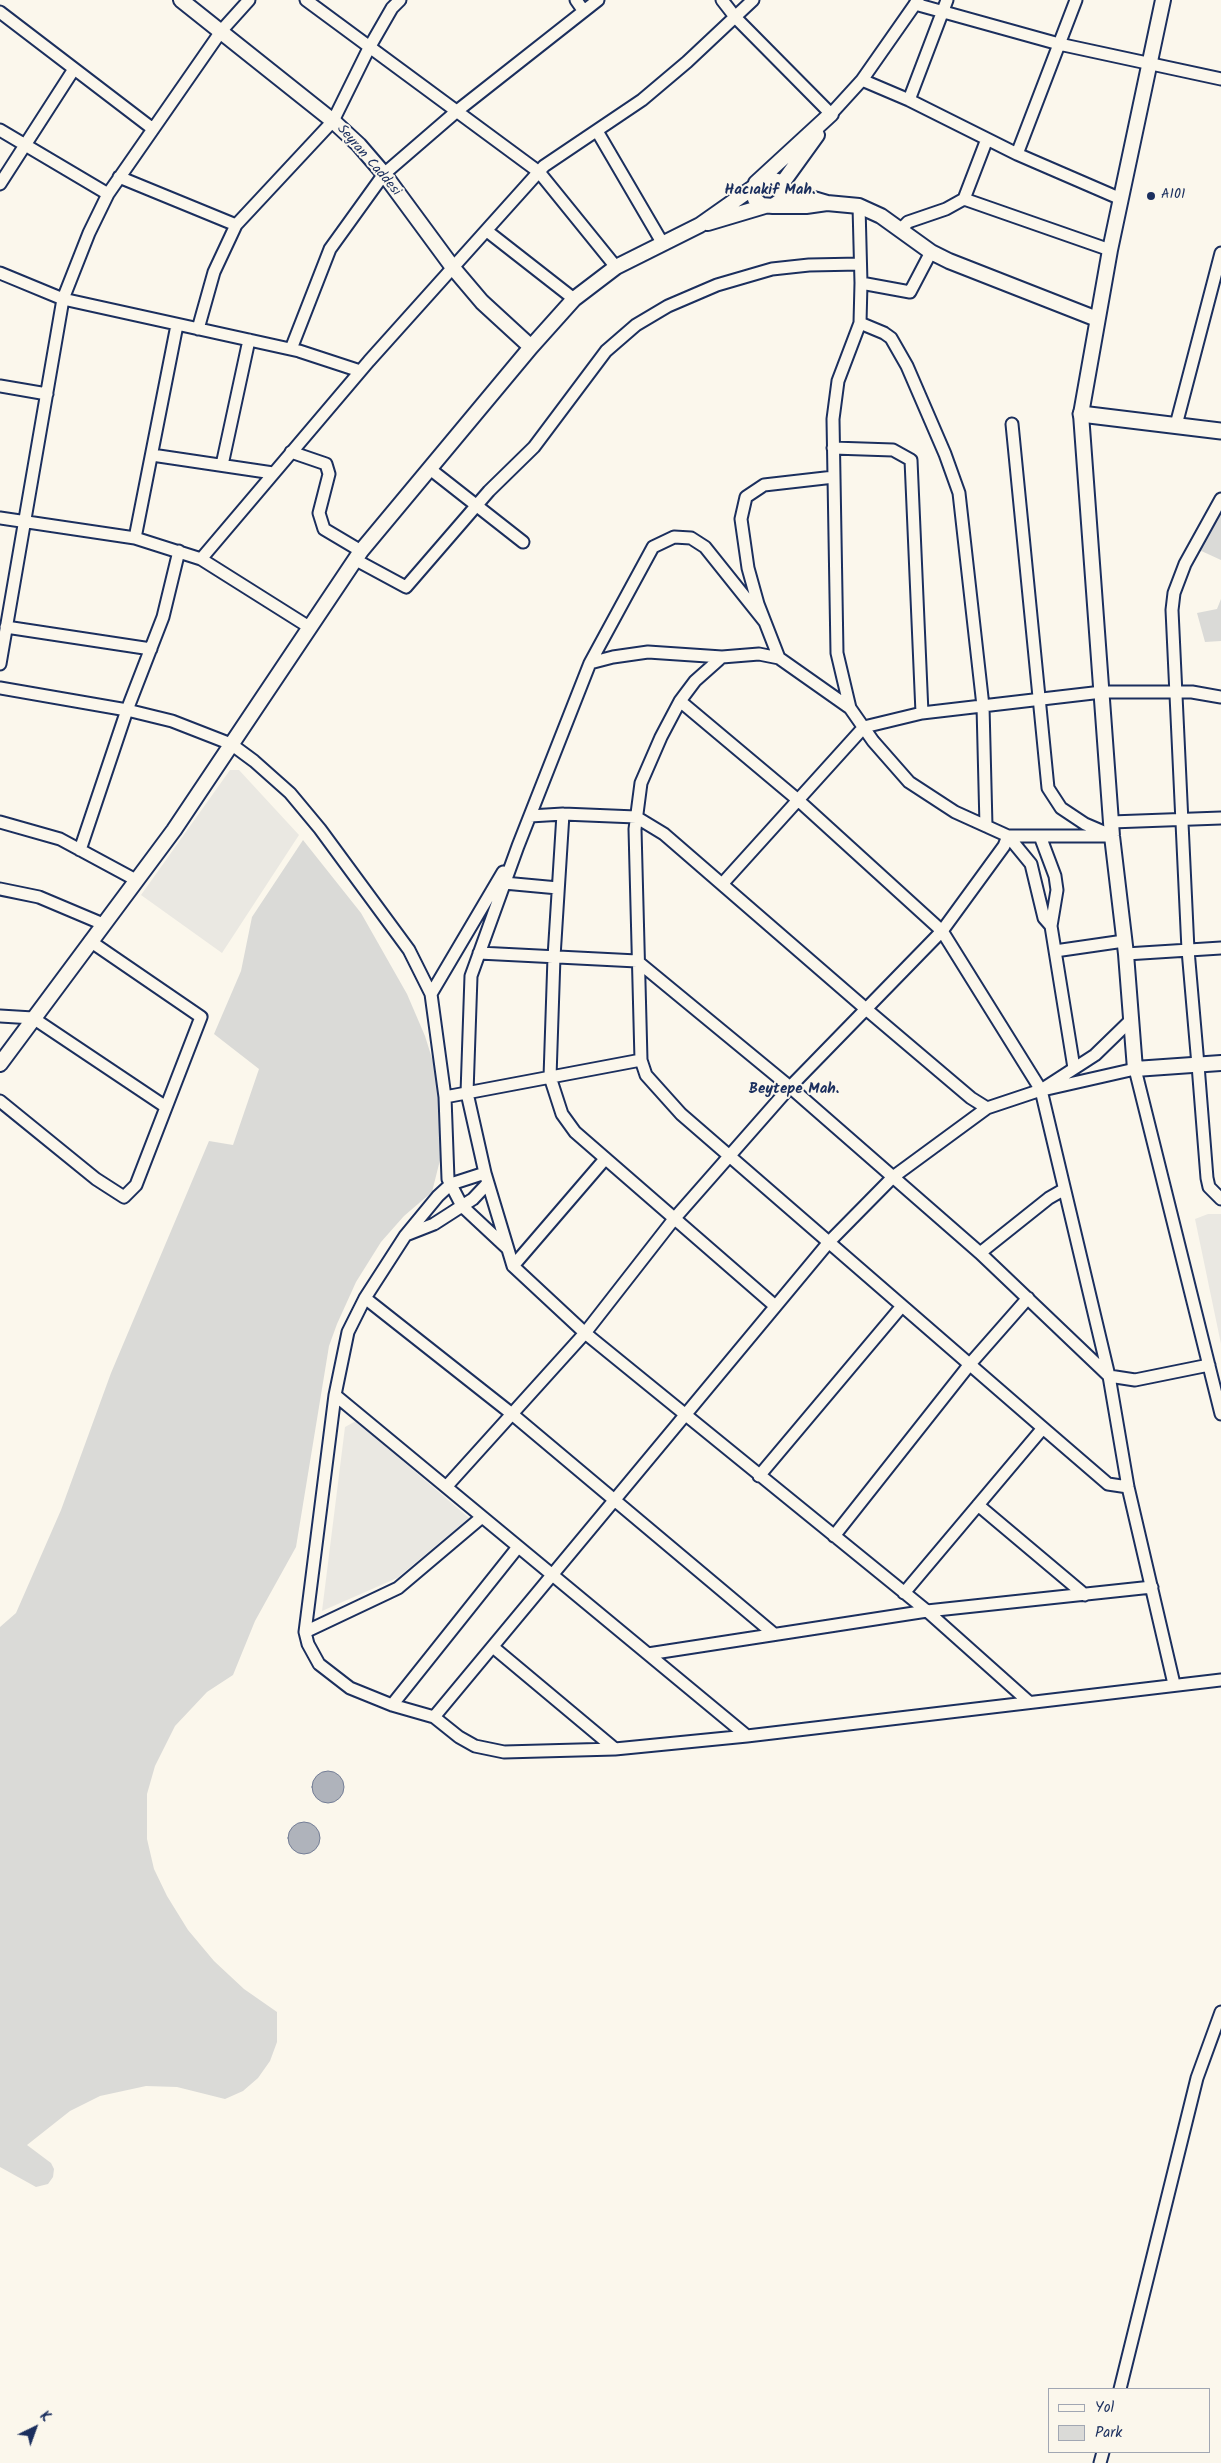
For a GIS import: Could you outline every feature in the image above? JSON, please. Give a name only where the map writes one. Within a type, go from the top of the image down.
[{"type":"main road","points":[[1081,414],[1221,431]]},
{"type":"street","name":"Seyran Caddesi","points":[[181,0],[222,30],[333,121],[359,146],[384,174],[454,269],[482,302],[530,347]]},
{"type":"street","points":[[0,664],[6,627],[6,598],[25,523],[63,299],[89,233],[108,194],[222,30],[249,0]]},
{"type":"street","points":[[306,0],[539,172],[616,267]]},
{"type":"street","points":[[198,329],[214,272],[236,225],[333,121],[369,48],[392,8],[400,0]]},
{"type":"street","points":[[576,0],[583,10]]},
{"type":"street","points":[[291,349],[330,250],[384,174],[457,111],[598,0]]},
{"type":"street","points":[[722,0],[736,18],[831,114]]},
{"type":"street","points":[[201,559],[360,371],[454,269],[539,172],[642,100],[736,18],[753,0]]},
{"type":"street","points":[[909,100],[947,0]]},
{"type":"street","points":[[1017,154],[1076,0]]},
{"type":"street","points":[[1163,0],[1148,63],[1110,250],[1081,414],[1111,829],[1125,948],[1135,1069],[1221,1414]]},
{"type":"street","points":[[0,1064],[174,830],[358,556],[530,347],[574,299],[616,267],[700,225],[759,182],[831,114],[862,80],[916,2],[942,12],[1059,44],[1221,79]]},
{"type":"street","points":[[0,12],[152,129]]},
{"type":"street","points":[[0,184],[74,69]]},
{"type":"street","points":[[862,80],[909,100],[1017,154],[1121,199]]},
{"type":"street","points":[[700,225],[769,206],[780,200],[782,187],[831,114]]},
{"type":"street","points":[[0,130],[108,194]]},
{"type":"street","points":[[597,130],[662,244]]},
{"type":"street","points":[[901,229],[916,218],[946,209],[964,199],[987,139]]},
{"type":"street","points":[[119,177],[236,225]]},
{"type":"street","points":[[759,182],[773,178],[782,187],[827,202],[859,206],[881,216],[932,252],[949,261],[1097,319]]},
{"type":"street","points":[[759,182],[755,199],[769,206],[806,206],[827,202]]},
{"type":"street","points":[[964,199],[1110,250]]},
{"type":"street","points":[[850,708],[837,653],[833,448],[834,399],[838,381],[860,323],[862,283],[859,206]]},
{"type":"street","points":[[487,232],[574,299]]},
{"type":"street","points":[[862,283],[910,292],[932,252]]},
{"type":"street","points":[[1176,425],[1221,253]]},
{"type":"street","points":[[292,452],[326,464],[329,474],[319,513],[324,529],[358,556],[406,587],[476,505],[534,447],[570,396],[606,351],[636,325],[668,306],[717,285],[772,269],[809,265],[860,264]]},
{"type":"street","points":[[0,273],[63,299],[291,349],[360,371]]},
{"type":"street","points":[[860,323],[884,332],[892,338],[907,366],[945,454],[959,493],[983,706],[986,826]]},
{"type":"street","points":[[135,538],[177,325]]},
{"type":"street","points":[[222,465],[249,340]]},
{"type":"street","points":[[0,386],[46,394]]},
{"type":"street","points":[[1012,424],[1041,700],[1048,788],[1061,808],[1085,824],[1111,829]]},
{"type":"street","points":[[833,448],[893,450],[911,460],[922,713]]},
{"type":"street","points":[[152,455],[273,473]]},
{"type":"street","points":[[430,469],[524,542]]},
{"type":"street","points":[[779,658],[765,622],[748,568],[741,519],[746,497],[764,485],[834,477]]},
{"type":"street","points":[[1221,498],[1185,564],[1174,593],[1172,610],[1188,950],[1207,1178],[1210,1187],[1221,1199]]},
{"type":"street","points":[[0,518],[135,538],[179,551],[201,559],[309,627]]},
{"type":"street","points":[[765,622],[705,547],[691,538],[674,537],[653,546],[590,663],[518,846],[471,976],[467,1093],[486,1178],[513,1266],[585,1333],[927,1612],[1029,1702]]},
{"type":"street","points":[[80,850],[127,710],[163,618],[179,551]]},
{"type":"street","points":[[6,627],[151,649]]},
{"type":"street","points":[[590,663],[613,657],[648,652],[722,657],[759,654],[779,658],[850,708],[873,741],[909,782],[955,812],[1008,836],[1040,836],[1182,819],[1221,818]]},
{"type":"street","points":[[722,657],[695,680],[680,701],[661,737],[641,783],[636,817],[637,961],[641,1060],[646,1075],[681,1114],[1108,1484],[1128,1487]]},
{"type":"street","points":[[0,688],[127,710],[172,721],[231,744],[254,760],[290,793],[320,829],[409,950],[431,994],[445,1098],[446,1149],[451,1184],[462,1206],[507,1248]]},
{"type":"street","points":[[723,883],[864,728],[922,713],[1102,692],[1176,692],[1221,697]]},
{"type":"street","points":[[680,701],[798,800],[942,931],[1041,1090],[1063,1190],[1109,1376],[1128,1487],[1174,1684]]},
{"type":"street","points":[[530,816],[563,814],[636,817],[664,834],[723,883],[866,1009],[971,1098],[987,1108]]},
{"type":"street","points":[[563,814],[554,957],[550,1077],[562,1114],[575,1132],[774,1305]]},
{"type":"street","points":[[0,822],[60,839],[136,880]]},
{"type":"street","points":[[446,1487],[585,1333],[674,1219],[790,1087],[942,931],[1004,846],[1008,836]]},
{"type":"street","points":[[1008,836],[1031,864],[1044,918],[1051,926]]},
{"type":"street","points":[[1040,836],[1055,876],[1057,890],[1051,926],[1074,1068]]},
{"type":"street","points":[[431,994],[518,846]]},
{"type":"street","points":[[504,883],[558,888]]},
{"type":"street","points":[[0,889],[39,898],[103,924]]},
{"type":"street","points":[[0,1102],[96,1179],[124,1197],[136,1185],[201,1017],[90,941]]},
{"type":"street","points":[[1055,951],[1125,948],[1188,950],[1221,948]]},
{"type":"street","points":[[479,953],[637,961],[790,1087],[894,1177],[980,1253],[1109,1376],[1135,1380],[1209,1365]]},
{"type":"street","points":[[0,1016],[33,1018],[166,1107]]},
{"type":"street","points":[[1041,1090],[1094,1055],[1131,1020]]},
{"type":"street","points":[[445,1098],[641,1060]]},
{"type":"street","points":[[434,1717],[774,1305],[829,1242],[894,1177],[987,1108],[1041,1090],[1135,1069],[1221,1063]]},
{"type":"street","points":[[513,1266],[605,1158]]},
{"type":"street","points":[[486,1178],[451,1184],[405,1236],[365,1298],[348,1332],[335,1395],[305,1632],[308,1644],[319,1664],[350,1688],[392,1705],[434,1717],[459,1737],[475,1746],[504,1752],[615,1749],[747,1736],[1174,1684],[1221,1680]]},
{"type":"street","points":[[405,1236],[434,1224],[473,1199],[486,1178]]},
{"type":"street","points":[[980,1253],[1049,1198],[1063,1190]]},
{"type":"street","points":[[365,1298],[512,1414],[613,1501],[774,1634]]},
{"type":"street","points":[[834,1536],[970,1364],[1028,1298]]},
{"type":"street","points":[[759,1476],[902,1306]]},
{"type":"street","points":[[335,1395],[747,1736]]},
{"type":"street","points":[[904,1593],[1043,1428]]},
{"type":"street","points":[[978,1505],[1084,1595]]},
{"type":"street","points":[[305,1632],[398,1588],[482,1517]]},
{"type":"street","points":[[392,1705],[518,1547]]},
{"type":"street","points":[[648,1654],[927,1612],[1152,1587]]},
{"type":"street","points":[[493,1647],[615,1749]]},
{"type":"street","points":[[1120,2388],[1198,2078],[1221,2012]]},
{"type":"shaded area","points":[[230,770],[239,770],[299,835],[222,953],[141,895]]},
{"type":"shaded area","points":[[1208,1214],[1221,1214],[1221,1344],[1195,1219]]},
{"type":"shaded area","points":[[356,1421],[469,1518],[397,1578],[322,1611],[345,1427]]},
{"type":"shaded area","points":[[328,1771],[339,1776],[344,1787],[339,1798],[328,1803],[317,1798],[312,1787],[317,1776]]},
{"type":"shaded area","points":[[304,1822],[315,1827],[320,1838],[315,1849],[304,1854],[293,1849],[288,1838],[293,1827]]},
{"type":"green space","points":[[1221,509],[1221,560],[1197,549]]},
{"type":"green space","points":[[1221,599],[1221,641],[1205,642],[1197,613],[1217,609]]},
{"type":"green space","points":[[303,840],[361,913],[407,994],[425,1036],[435,1068],[441,1102],[442,1152],[432,1192],[404,1216],[381,1242],[356,1282],[337,1324],[329,1346],[296,1547],[255,1621],[233,1675],[207,1692],[175,1726],[155,1766],[147,1794],[147,1839],[154,1869],[167,1896],[188,1930],[214,1961],[244,1989],[277,2012],[277,2042],[270,2061],[258,2078],[243,2091],[225,2099],[177,2087],[146,2086],[100,2096],[70,2111],[27,2145],[51,2163],[54,2169],[53,2177],[48,2184],[36,2187],[0,2167],[0,1627],[16,1613],[61,1510],[111,1373],[209,1141],[233,1145],[259,1069],[214,1034],[241,971],[252,917]]},
{"type":"place","name":"A101","points":[[1151,196]]},
{"type":"district","name":"Hacıakif Mah.","points":[[770,191]]},
{"type":"district","name":"Beytepe Mah.","points":[[794,1090]]}]
